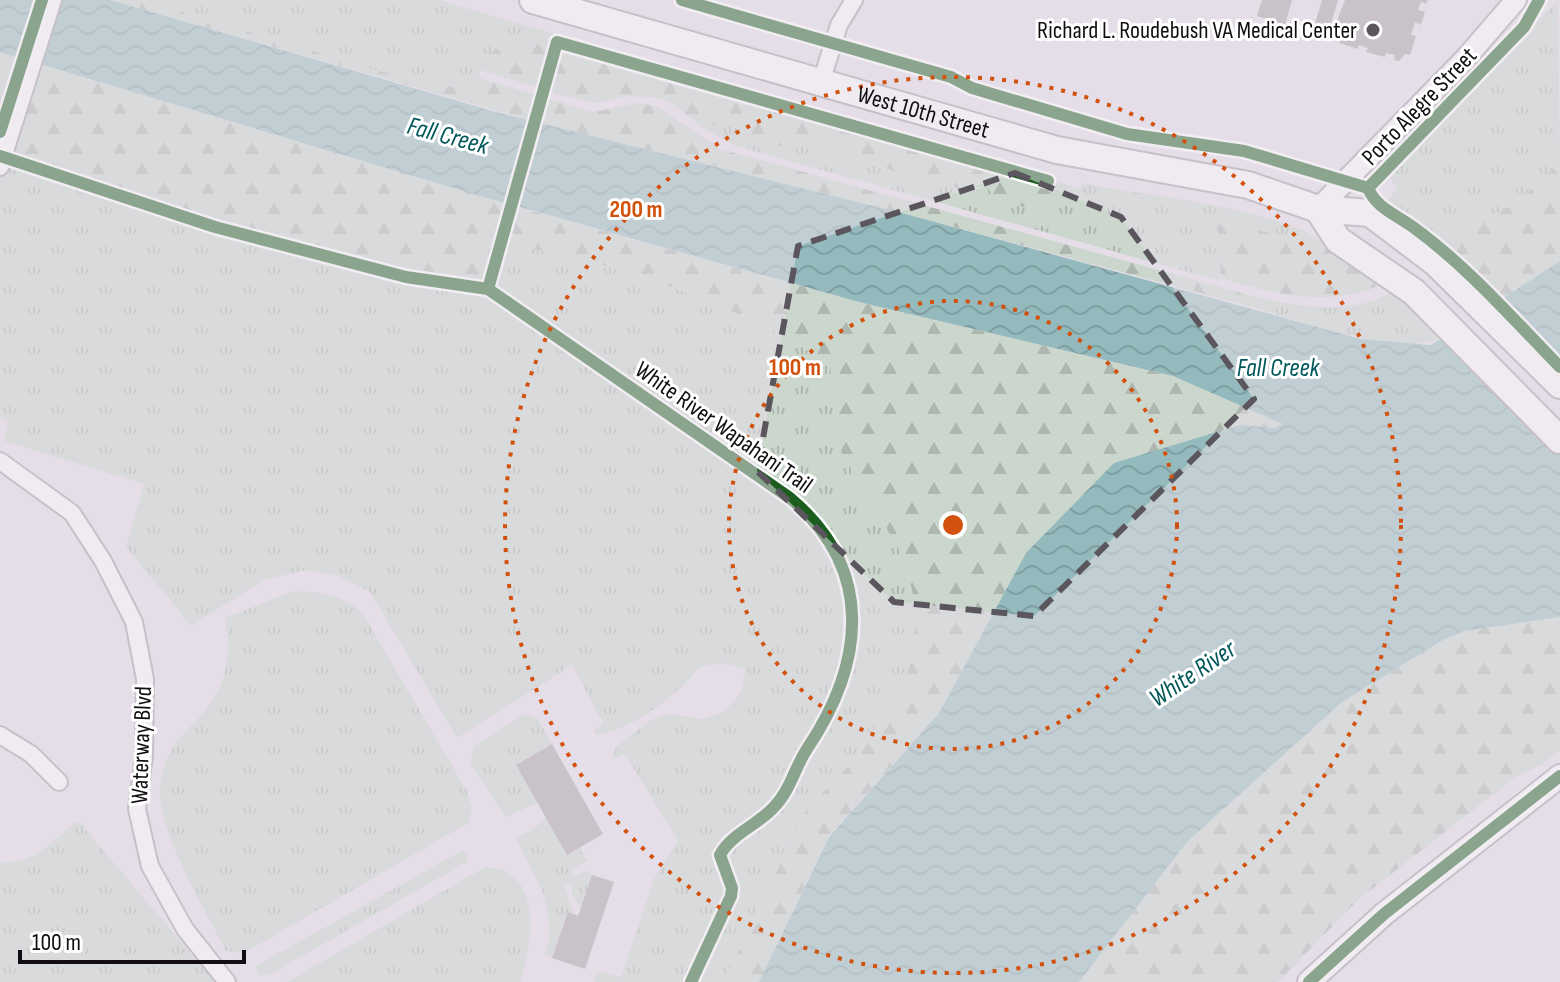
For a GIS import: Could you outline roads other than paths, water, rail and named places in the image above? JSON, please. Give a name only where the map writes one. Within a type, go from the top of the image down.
[{"type":"main road","name":"West 10th Street","points":[[533,0],[1057,150],[1248,185],[1318,209],[1370,213],[1435,262],[1560,385]]},
{"type":"main road","points":[[1318,209],[1338,240],[1392,274],[1423,301],[1560,440]]},
{"type":"main road","points":[[1309,982],[1384,914],[1560,776]]},
{"type":"street","points":[[2,162],[53,0]]},
{"type":"street","points":[[821,82],[839,25],[854,0]]},
{"type":"street","name":"Porto Alegre Street","points":[[1318,209],[1465,59],[1516,0]]},
{"type":"street","name":"Waterway Blvd","points":[[0,461],[72,513],[103,561],[134,622],[145,679],[144,756],[137,809],[150,866],[185,929],[227,982]]},
{"type":"street","points":[[0,735],[31,754],[59,782]]},
{"type":"water","points":[[0,0],[110,0],[496,112],[902,213],[1361,339],[1431,345],[1560,261],[1560,617],[1465,631],[1443,640],[1342,702],[1187,842],[1079,982],[759,982],[829,837],[939,713],[1026,553],[1114,463],[1240,425],[1274,428],[1283,424],[1173,376],[859,302],[473,194],[0,52]]},
{"type":"place","name":"Richard L. Roudebush VA Medical Center","points":[[1373,30]]},
{"type":"water label","name":"Fall Creek","points":[[448,135]]},
{"type":"water label","name":"Fall Creek","points":[[1278,367]]},
{"type":"water label","name":"White River","points":[[1192,673]]}]
